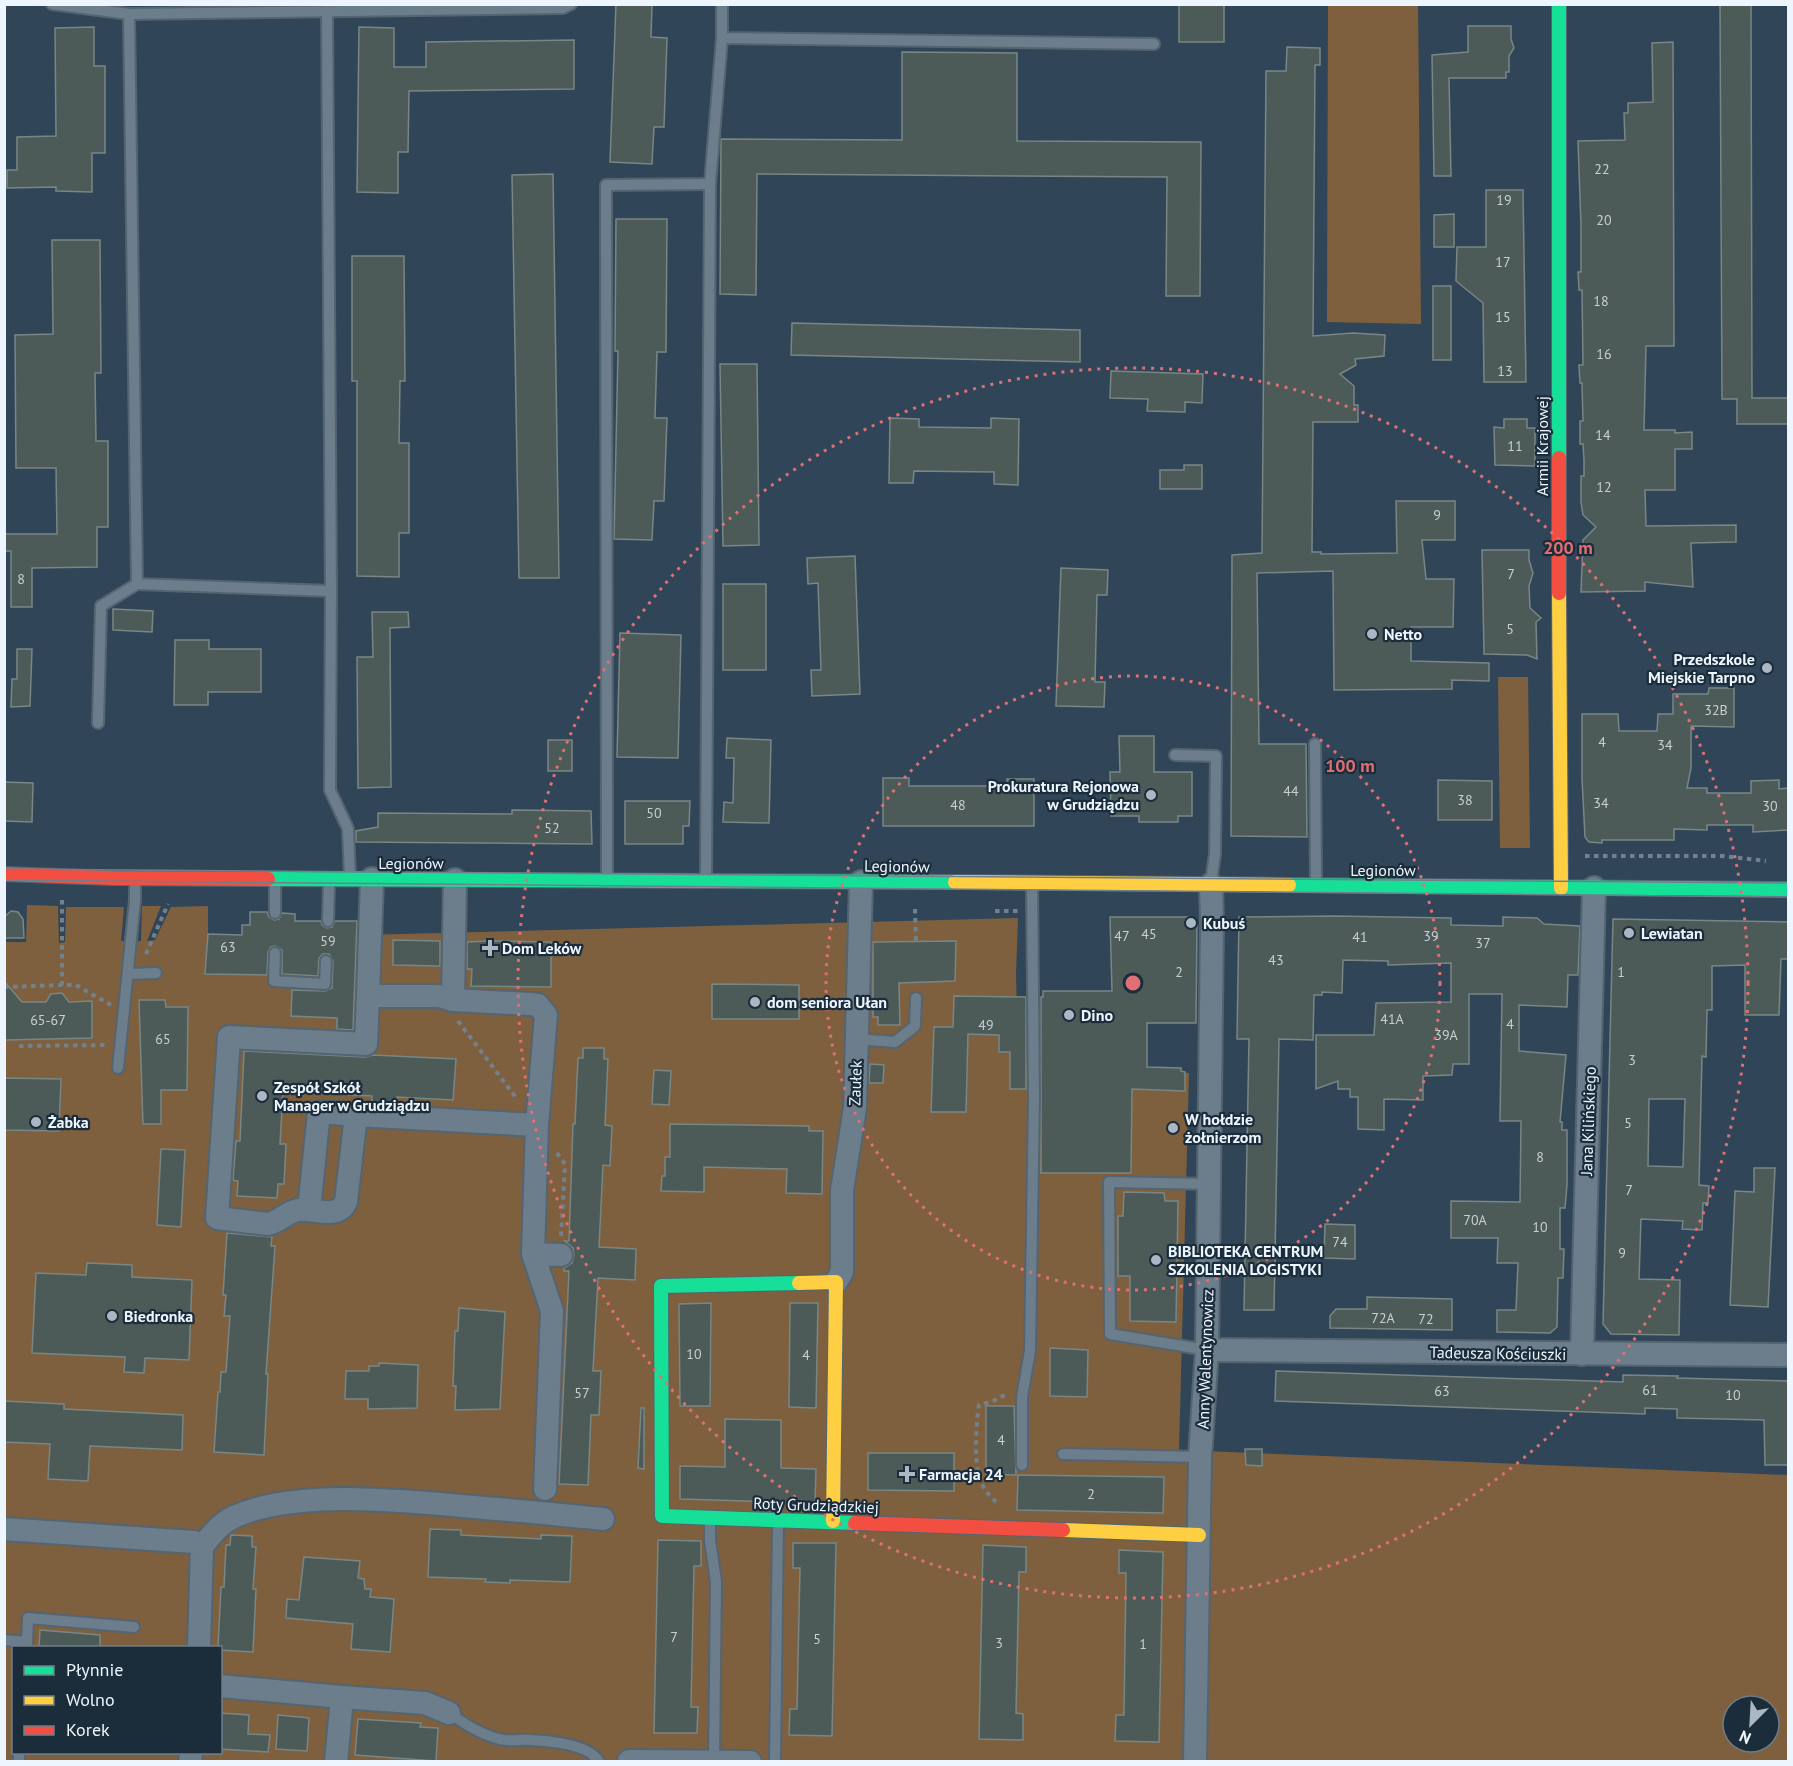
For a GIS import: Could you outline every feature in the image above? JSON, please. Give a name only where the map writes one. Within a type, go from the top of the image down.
[{"type":"street","name":"Armii Krajowej","points":[[1559,4],[1561,888]]},
{"type":"street","name":"Legionów","points":[[4,874],[135,878],[1788,890]]},
{"type":"street","points":[[356,1115],[344,1208],[336,1212],[296,1210],[268,1224],[217,1218],[229,1037],[366,1044],[368,996],[361,879]]},
{"type":"street","points":[[446,998],[455,880]]},
{"type":"street","name":"Zaułek","points":[[833,1521],[836,1282],[842,1272],[842,1190],[855,1108],[861,882]]},
{"type":"street","name":"Anny Walentynowicz","points":[[1195,1761],[1200,1457],[1208,1350],[1211,885]]},
{"type":"street","name":"Jana Kilińskiego","points":[[1582,1354],[1594,888]]},
{"type":"street","points":[[368,996],[446,998],[530,1004],[538,1005],[546,1015],[537,1125],[534,1254],[552,1311],[545,1489]]},
{"type":"street","points":[[309,1210],[319,1112],[537,1125]]},
{"type":"street","points":[[534,1254],[561,1255]]},
{"type":"street","name":"Roty Grudziądzkiej","points":[[836,1282],[661,1286],[662,1516],[1199,1535]]},
{"type":"street","name":"Tadeusza Kościuszki","points":[[1208,1350],[1788,1356]]},
{"type":"street","points":[[199,1646],[202,1546],[219,1527],[233,1517],[250,1511],[286,1503],[344,1499],[413,1502],[603,1519]]},
{"type":"street","points":[[4,1529],[194,1542],[202,1546]]},
{"type":"street","points":[[222,1686],[425,1703],[449,1713]]},
{"type":"street","points":[[336,1761],[342,1697]]},
{"type":"street","points":[[629,1761],[750,1761]]},
{"type":"lane","points":[[52,4],[129,14],[148,9],[327,11],[394,7],[563,8],[571,4]]},
{"type":"lane","points":[[706,882],[710,184],[722,38],[722,4]]},
{"type":"lane","points":[[327,11],[330,790],[348,829],[361,879]]},
{"type":"lane","points":[[129,14],[137,584]]},
{"type":"lane","points":[[722,38],[1154,44]]},
{"type":"lane","points":[[607,881],[606,185],[710,184]]},
{"type":"lane","points":[[98,723],[101,606],[137,584],[331,591]]},
{"type":"lane","points":[[1315,744],[1316,886]]},
{"type":"lane","points":[[1175,755],[1216,756],[1215,854],[1211,885]]},
{"type":"lane","points":[[118,1068],[124,1012],[132,974],[135,878]]},
{"type":"lane","points":[[275,879],[275,913]]},
{"type":"lane","points":[[328,879],[328,921]]},
{"type":"lane","points":[[1022,1465],[1022,1397],[1030,1351],[1034,1097],[1032,884]]},
{"type":"lane","points":[[275,953],[274,981],[325,984],[326,961]]},
{"type":"lane","points":[[132,974],[156,973]]},
{"type":"lane","points":[[856,1039],[895,1042],[915,1026],[916,998]]},
{"type":"lane","points":[[1208,1350],[1110,1334],[1109,1182],[1209,1184]]},
{"type":"lane","points":[[1063,1454],[1200,1457]]},
{"type":"lane","points":[[711,1518],[710,1540],[716,1582],[714,1761]]},
{"type":"lane","points":[[775,1761],[778,1520]]},
{"type":"lane","points":[[4,1640],[27,1645],[28,1618],[134,1628]]},
{"type":"lane","points":[[449,1713],[476,1730],[501,1740],[532,1740],[576,1746],[593,1752],[599,1761]]},
{"type":"path","points":[[1593,857],[1722,856],[1746,860]]},
{"type":"path","points":[[62,899],[62,985]]},
{"type":"path","points":[[132,974],[169,900]]},
{"type":"path","points":[[915,909],[915,942]]},
{"type":"path","points":[[4,987],[76,985],[124,1012]]},
{"type":"path","points":[[446,998],[565,1164],[561,1255]]},
{"type":"path","points":[[19,1046],[120,1044]]},
{"type":"path","points":[[1002,1509],[982,1486],[978,1476],[976,1423],[980,1405],[1016,1389],[1026,1375]]},
{"type":"shaded area","points":[[1328,5],[1418,5],[1421,324],[1327,322]]},
{"type":"shaded area","points":[[1498,677],[1528,677],[1530,848],[1500,848]]},
{"type":"shaded area","points":[[27,905],[58,906],[59,943],[65,942],[66,907],[124,907],[121,941],[141,941],[142,906],[161,906],[147,941],[155,940],[171,907],[208,906],[208,939],[1018,918],[1016,973],[1018,1059],[1189,1073],[1179,1450],[1788,1475],[1788,1761],[5,1762],[4,942],[26,942]]},
{"type":"building","points":[[616,4],[652,4],[651,37],[667,38],[664,127],[654,127],[652,164],[610,162]]},
{"type":"building","points":[[1179,4],[1224,4],[1224,42],[1179,42]]},
{"type":"building","points":[[1720,4],[1751,4],[1752,398],[1788,398],[1788,424],[1737,424],[1737,399],[1722,399]]},
{"type":"building","points":[[1468,26],[1511,26],[1514,48],[1509,56],[1509,72],[1506,72],[1506,78],[1449,78],[1451,176],[1434,176],[1432,55],[1468,52]]},
{"type":"building","points":[[94,27],[94,66],[105,66],[105,153],[92,153],[92,192],[56,191],[56,187],[7,188],[7,170],[17,170],[17,137],[56,136],[55,28]]},
{"type":"building","points":[[359,27],[394,28],[394,67],[426,67],[426,42],[574,40],[574,89],[409,91],[408,152],[398,152],[398,193],[357,192]]},
{"type":"building","points":[[1673,42],[1674,346],[1646,346],[1644,430],[1692,432],[1692,449],[1675,449],[1675,490],[1645,490],[1646,526],[1736,525],[1736,542],[1691,543],[1693,587],[1645,582],[1645,591],[1581,592],[1583,540],[1596,527],[1583,515],[1581,502],[1581,476],[1584,476],[1584,460],[1583,444],[1580,444],[1580,421],[1583,421],[1579,365],[1583,365],[1582,290],[1579,290],[1578,272],[1581,272],[1581,226],[1578,141],[1625,140],[1624,113],[1628,113],[1628,103],[1653,102],[1652,43]]},
{"type":"building","points":[[1287,47],[1320,48],[1320,65],[1315,65],[1313,336],[1353,333],[1385,335],[1384,356],[1355,359],[1356,365],[1340,374],[1354,386],[1354,405],[1358,405],[1358,422],[1313,422],[1312,552],[1321,552],[1321,554],[1397,553],[1396,501],[1455,501],[1455,540],[1422,540],[1426,579],[1454,579],[1453,627],[1411,627],[1411,661],[1489,663],[1489,681],[1452,680],[1452,689],[1334,690],[1333,571],[1257,573],[1259,744],[1306,744],[1307,837],[1231,836],[1232,555],[1262,553],[1266,71],[1286,71]]},
{"type":"building","points":[[902,52],[1017,53],[1017,141],[1201,142],[1200,296],[1166,296],[1167,177],[757,174],[756,295],[720,294],[721,139],[902,140]]},
{"type":"building","points":[[553,174],[559,578],[519,578],[512,175]]},
{"type":"building","points":[[1486,190],[1523,190],[1526,382],[1484,382],[1483,303],[1456,281],[1457,247],[1486,247]]},
{"type":"building","points":[[1454,214],[1454,247],[1434,247],[1434,215]]},
{"type":"building","points":[[616,219],[667,219],[666,352],[657,352],[655,418],[667,418],[664,501],[654,501],[652,540],[614,539],[618,351],[615,351]]},
{"type":"building","points":[[52,240],[100,240],[101,373],[95,373],[96,441],[108,441],[108,527],[97,527],[97,567],[32,568],[32,607],[11,607],[11,551],[4,551],[4,534],[57,534],[56,468],[16,468],[15,335],[53,334]]},
{"type":"building","points":[[352,256],[404,256],[405,381],[400,381],[399,443],[409,443],[409,533],[399,533],[399,577],[357,576],[357,381],[352,381]]},
{"type":"building","points":[[1433,286],[1451,286],[1451,360],[1433,360]]},
{"type":"building","points":[[792,323],[1080,330],[1080,362],[791,355]]},
{"type":"building","points":[[720,364],[757,364],[759,545],[723,546]]},
{"type":"building","points":[[1111,371],[1203,374],[1202,403],[1185,402],[1185,412],[1147,411],[1148,399],[1110,398]]},
{"type":"building","points":[[890,418],[919,419],[919,427],[991,428],[991,418],[1019,419],[1018,485],[994,484],[994,472],[914,471],[913,483],[889,483]]},
{"type":"building","points":[[1504,419],[1527,419],[1527,428],[1535,428],[1535,466],[1495,465],[1494,427],[1504,428]]},
{"type":"building","points":[[1184,465],[1202,465],[1202,489],[1160,489],[1160,470],[1184,470]]},
{"type":"building","points":[[1482,550],[1529,550],[1533,573],[1529,586],[1530,608],[1541,618],[1536,622],[1537,659],[1527,655],[1484,654]]},
{"type":"building","points":[[855,556],[860,694],[812,696],[811,670],[821,670],[818,583],[808,584],[807,558]]},
{"type":"building","points":[[1061,568],[1108,570],[1107,595],[1097,595],[1095,682],[1105,682],[1104,707],[1056,706]]},
{"type":"building","points":[[723,584],[766,584],[766,670],[723,670]]},
{"type":"building","points":[[113,609],[153,611],[152,632],[113,630]]},
{"type":"building","points":[[372,612],[408,612],[409,627],[390,628],[391,787],[358,788],[357,657],[373,657]]},
{"type":"building","points":[[620,633],[681,635],[678,758],[617,757]]},
{"type":"building","points":[[175,640],[209,640],[209,649],[261,649],[261,692],[208,692],[208,705],[174,705]]},
{"type":"building","points":[[17,649],[32,649],[30,706],[11,707],[12,679],[17,679]]},
{"type":"building","points":[[1709,688],[1734,688],[1734,727],[1691,726],[1691,768],[1687,788],[1707,788],[1707,793],[1751,793],[1751,781],[1779,780],[1779,789],[1788,788],[1788,830],[1753,832],[1753,825],[1707,825],[1707,830],[1674,829],[1674,840],[1589,842],[1585,837],[1582,714],[1618,714],[1619,731],[1657,731],[1658,714],[1673,714],[1673,694],[1708,694]]},
{"type":"building","name":"Prokuratura Rejonowa w Grudziądzu","points":[[1119,736],[1154,736],[1154,772],[1192,772],[1192,816],[1178,816],[1178,822],[1139,822],[1139,816],[1111,816],[1110,772],[1120,772]]},
{"type":"building","points":[[727,738],[771,740],[769,823],[723,822],[724,802],[733,803],[734,758],[726,758]]},
{"type":"building","points":[[548,740],[572,740],[572,771],[548,771]]},
{"type":"building","points":[[883,778],[909,778],[909,786],[1007,786],[1007,779],[1034,779],[1034,826],[883,826]]},
{"type":"building","points":[[1438,780],[1492,781],[1492,820],[1438,820]]},
{"type":"building","points":[[4,782],[33,783],[32,822],[4,821]]},
{"type":"building","points":[[625,801],[690,801],[689,826],[683,826],[683,844],[625,844]]},
{"type":"building","points":[[512,810],[591,811],[592,844],[356,842],[356,831],[378,827],[378,813],[512,814]]},
{"type":"building","points":[[11,911],[18,912],[23,919],[24,938],[4,938],[4,917]]},
{"type":"building","points":[[250,912],[267,912],[274,920],[279,919],[282,913],[295,914],[295,921],[321,921],[322,925],[327,928],[332,927],[335,921],[357,921],[353,1030],[337,1029],[337,1018],[291,1016],[292,990],[325,991],[332,988],[333,961],[329,954],[323,954],[319,958],[318,976],[282,974],[282,950],[275,946],[271,947],[268,952],[267,975],[205,974],[208,934],[242,935],[242,925],[250,925]]},
{"type":"building","points":[[1110,917],[1190,917],[1197,923],[1196,1023],[1147,1023],[1147,1067],[1181,1068],[1181,1071],[1185,1072],[1185,1091],[1132,1089],[1131,1173],[1041,1173],[1041,997],[1043,997],[1043,991],[1112,991]]},
{"type":"building","points":[[1239,917],[1451,918],[1451,925],[1503,926],[1503,917],[1537,918],[1544,924],[1580,926],[1578,975],[1568,975],[1567,1007],[1519,1005],[1519,1051],[1566,1055],[1560,1122],[1562,1122],[1562,1130],[1567,1130],[1565,1208],[1560,1208],[1560,1249],[1564,1249],[1563,1278],[1558,1278],[1557,1327],[1550,1333],[1497,1332],[1497,1310],[1516,1310],[1518,1263],[1497,1263],[1498,1238],[1451,1238],[1451,1201],[1520,1202],[1521,1121],[1500,1121],[1502,994],[1469,994],[1469,1064],[1453,1064],[1452,1075],[1423,1076],[1423,1100],[1384,1099],[1384,1130],[1358,1129],[1358,1097],[1350,1097],[1350,1089],[1338,1089],[1338,1081],[1316,1089],[1316,1035],[1374,1035],[1376,1003],[1451,1002],[1451,963],[1388,965],[1388,961],[1343,960],[1342,993],[1322,992],[1322,995],[1314,995],[1313,1040],[1279,1039],[1274,1310],[1244,1310],[1249,1039],[1237,1039]]},
{"type":"building","points":[[1613,919],[1788,922],[1788,959],[1781,959],[1779,1015],[1745,1015],[1745,965],[1712,966],[1712,1010],[1707,1010],[1706,1057],[1702,1056],[1699,1185],[1709,1186],[1708,1203],[1703,1203],[1702,1230],[1682,1229],[1683,1221],[1641,1219],[1639,1279],[1680,1280],[1679,1335],[1611,1334],[1603,1324]],"holes":[[[1649,1099],[1685,1099],[1683,1167],[1648,1166]]]},
{"type":"building","points":[[393,940],[440,941],[440,966],[393,965]]},
{"type":"building","points":[[956,941],[955,981],[899,983],[900,1025],[878,1025],[878,1017],[873,1017],[873,942]]},
{"type":"building","points":[[467,942],[551,942],[551,987],[471,986],[472,969],[467,969]]},
{"type":"building","points":[[4,981],[22,1002],[46,1002],[51,994],[62,993],[69,1002],[92,1001],[92,1038],[4,1040]]},
{"type":"building","name":"dom seniora Ułan","points":[[712,984],[799,985],[799,1019],[712,1019]]},
{"type":"building","points":[[954,996],[1026,997],[1026,1089],[1010,1089],[1010,1052],[999,1052],[999,1035],[968,1034],[966,1112],[931,1112],[934,1027],[953,1027]]},
{"type":"building","points":[[139,1000],[165,1000],[166,1007],[188,1007],[187,1090],[161,1090],[161,1124],[143,1124]]},
{"type":"building","points":[[583,1048],[604,1048],[604,1059],[608,1059],[605,1125],[612,1126],[610,1166],[603,1165],[599,1247],[636,1249],[635,1280],[598,1278],[593,1371],[601,1371],[599,1415],[591,1415],[588,1485],[559,1484],[569,1271],[564,1271],[564,1268],[572,1263],[574,1255],[573,1248],[565,1241],[569,1241],[578,1058],[583,1058]]},
{"type":"building","points":[[244,1051],[456,1059],[453,1100],[397,1097],[397,1104],[372,1102],[372,1096],[283,1091],[280,1144],[286,1144],[284,1184],[278,1184],[277,1198],[237,1196],[238,1181],[233,1180],[236,1141],[240,1141]]},
{"type":"building","points":[[870,1064],[884,1065],[883,1083],[869,1083]]},
{"type":"building","points":[[654,1070],[671,1071],[669,1105],[652,1104]]},
{"type":"building","points":[[4,1078],[61,1079],[59,1131],[4,1130]]},
{"type":"building","points":[[670,1124],[809,1126],[809,1131],[823,1131],[822,1194],[786,1193],[787,1169],[704,1167],[704,1192],[661,1191],[662,1176],[665,1176],[665,1157],[670,1157]]},
{"type":"building","points":[[161,1149],[185,1150],[181,1227],[157,1225]]},
{"type":"building","points":[[1754,1168],[1775,1168],[1768,1307],[1730,1305],[1735,1191],[1754,1192]]},
{"type":"building","points":[[1124,1192],[1164,1193],[1165,1201],[1178,1201],[1176,1322],[1130,1321],[1130,1276],[1118,1276],[1118,1216],[1123,1216]]},
{"type":"building","points":[[1325,1224],[1355,1225],[1355,1259],[1324,1258]]},
{"type":"building","points":[[227,1233],[272,1237],[271,1246],[275,1246],[266,1374],[268,1374],[264,1455],[214,1452],[218,1392],[220,1392],[221,1372],[226,1372],[230,1316],[224,1316],[226,1295],[223,1295]]},
{"type":"building","name":"Biedronka","points":[[87,1263],[132,1265],[132,1277],[192,1280],[189,1360],[145,1358],[144,1373],[124,1372],[125,1357],[32,1353],[36,1273],[86,1275]]},
{"type":"building","points":[[1367,1297],[1452,1299],[1452,1330],[1330,1328],[1330,1316],[1336,1309],[1367,1309]]},
{"type":"building","points":[[711,1303],[710,1406],[680,1406],[679,1304]]},
{"type":"building","points":[[790,1303],[818,1303],[816,1408],[789,1407]]},
{"type":"building","points":[[459,1308],[505,1312],[500,1409],[455,1410],[456,1386],[453,1386],[455,1331],[458,1331]]},
{"type":"building","points":[[1050,1348],[1088,1350],[1087,1397],[1050,1396]]},
{"type":"building","points":[[379,1363],[418,1365],[417,1408],[368,1409],[368,1399],[345,1399],[346,1371],[369,1371],[369,1366],[379,1366]]},
{"type":"building","points":[[1276,1371],[1623,1382],[1623,1375],[1788,1381],[1788,1465],[1765,1465],[1764,1420],[1677,1418],[1677,1409],[1645,1408],[1645,1414],[1275,1401]]},
{"type":"building","points":[[4,1401],[64,1404],[64,1409],[183,1415],[182,1450],[90,1446],[88,1481],[48,1479],[50,1444],[4,1442]]},
{"type":"building","points":[[986,1406],[1014,1406],[1016,1475],[986,1474]]},
{"type":"building","points":[[641,1408],[644,1408],[644,1469],[638,1468]]},
{"type":"building","points":[[725,1419],[781,1420],[781,1468],[816,1469],[815,1503],[680,1499],[680,1466],[725,1467]]},
{"type":"building","points":[[1245,1449],[1262,1449],[1262,1466],[1246,1465]]},
{"type":"building","points":[[868,1453],[954,1453],[954,1491],[868,1490]]},
{"type":"building","points":[[1018,1475],[1164,1477],[1163,1513],[1017,1510]]},
{"type":"building","points":[[430,1529],[461,1530],[461,1535],[541,1539],[541,1535],[572,1536],[570,1582],[510,1580],[510,1583],[485,1582],[486,1579],[428,1577]]},
{"type":"building","points":[[231,1535],[252,1536],[252,1547],[256,1547],[253,1652],[222,1650],[222,1646],[218,1646],[221,1587],[224,1587],[226,1545],[230,1545]]},
{"type":"building","points":[[658,1540],[701,1541],[701,1566],[694,1566],[691,1707],[698,1707],[697,1733],[654,1733]]},
{"type":"building","points":[[793,1543],[836,1543],[832,1736],[789,1735],[790,1709],[797,1709],[800,1568],[793,1568]]},
{"type":"building","points":[[983,1545],[1026,1547],[1026,1572],[1019,1572],[1016,1713],[1023,1714],[1023,1740],[979,1739]]},
{"type":"building","points":[[1119,1550],[1163,1552],[1159,1742],[1115,1741],[1116,1715],[1124,1715],[1126,1573],[1119,1573]]},
{"type":"building","points":[[304,1557],[360,1561],[358,1578],[364,1579],[365,1589],[371,1589],[370,1597],[394,1599],[390,1652],[351,1649],[353,1624],[286,1618],[287,1599],[299,1600]]},
{"type":"building","points":[[40,1630],[100,1635],[100,1646],[39,1646]]},
{"type":"building","points":[[222,1713],[249,1715],[248,1734],[270,1735],[268,1752],[222,1749]]},
{"type":"building","points":[[278,1715],[309,1718],[307,1751],[276,1749]]},
{"type":"building","points":[[358,1719],[421,1723],[420,1727],[438,1728],[436,1761],[355,1755]]},
{"type":"tram line","points":[[4,869],[1788,883]]},
{"type":"tram line","points":[[4,880],[1788,897]]},
{"type":"traffic: fast","points":[[1559,4],[1559,458]]},
{"type":"traffic: fast","points":[[268,879],[955,882]]},
{"type":"traffic: fast","points":[[1289,885],[1788,889]]},
{"type":"traffic: fast","points":[[799,1283],[661,1286],[662,1516],[855,1523]]},
{"type":"traffic: slow","points":[[1559,593],[1561,888]]},
{"type":"traffic: slow","points":[[955,882],[1289,885]]},
{"type":"traffic: slow","points":[[799,1283],[836,1282],[833,1521]]},
{"type":"traffic: slow","points":[[1063,1530],[1199,1535]]},
{"type":"traffic: jam","points":[[1559,458],[1559,593]]},
{"type":"traffic: jam","points":[[4,874],[113,878],[268,879]]},
{"type":"traffic: jam","points":[[855,1523],[1063,1530]]},
{"type":"place","name":"Netto","points":[[1372,634]]},
{"type":"place","name":"Przedszkole Miejskie Tarpno","points":[[1767,668]]},
{"type":"place","name":"Prokuratura Rejonowa w Grudziądzu","points":[[1151,795]]},
{"type":"place","name":"Kubuś","points":[[1191,923]]},
{"type":"place","name":"Lewiatan","points":[[1629,933]]},
{"type":"place","name":"Dom Leków","points":[[490,948]]},
{"type":"place","name":"dom seniora Ułan","points":[[755,1002]]},
{"type":"place","name":"Dino","points":[[1069,1015]]},
{"type":"place","name":"Zespół Szkół Manager w Grudziądzu","points":[[262,1096]]},
{"type":"place","name":"Żabka","points":[[36,1122]]},
{"type":"place","name":"W hołdzie żołnierzom","points":[[1173,1128]]},
{"type":"place","name":"BIBLIOTEKA CENTRUM SZKOLENIA LOGISTYKI","points":[[1156,1260]]},
{"type":"place","name":"Biedronka","points":[[112,1316]]},
{"type":"place","name":"Farmacja 24","points":[[907,1474]]}]
